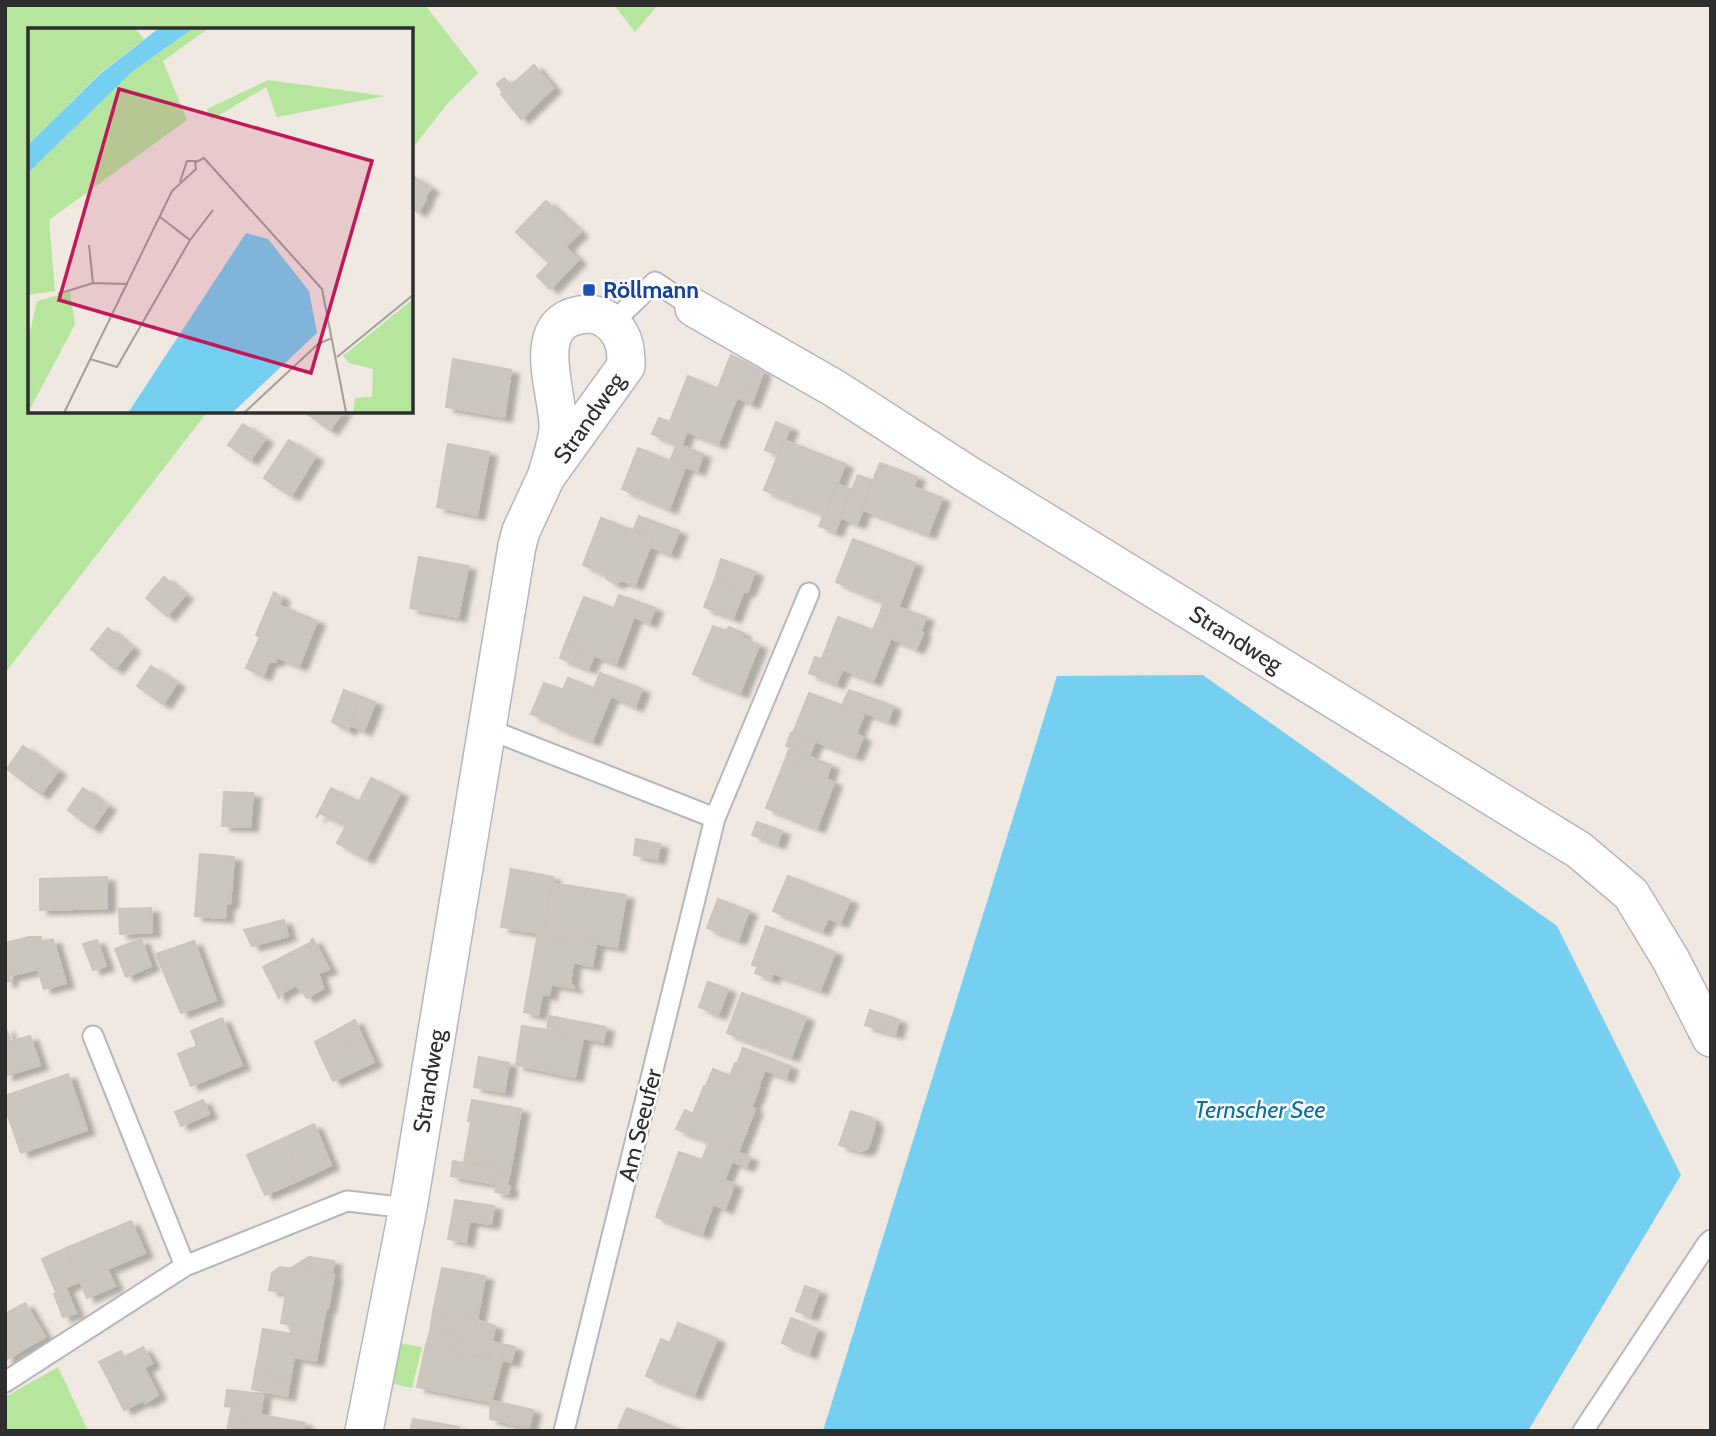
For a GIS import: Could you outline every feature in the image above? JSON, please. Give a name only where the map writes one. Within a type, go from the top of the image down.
[{"type":"street","name":"Strandweg","points":[[694,308],[834,388],[967,474],[1579,850],[1630,894],[1671,960],[1711,1038]]},
{"type":"street","name":"Strandweg","points":[[364,1431],[408,1208],[521,531],[546,477],[555,449],[558,426],[550,344],[554,332],[562,322],[588,313],[612,323],[621,334],[626,347],[626,366],[546,477]]},
{"type":"lane","points":[[612,323],[655,282],[694,308]]},
{"type":"lane","points":[[488,729],[715,818],[809,593]]},
{"type":"lane","name":"Am Seeufer","points":[[564,1431],[715,818]]},
{"type":"lane","points":[[93,1036],[185,1266]]},
{"type":"lane","points":[[5,1382],[185,1266],[347,1201],[408,1208]]},
{"type":"lane","points":[[1583,1431],[1711,1240]]},
{"type":"green space","points":[[5,5],[425,5],[478,73],[447,104],[413,147],[413,28],[28,28],[28,413],[206,413],[5,673]]},
{"type":"green space","points":[[614,5],[658,5],[635,32]]},
{"type":"green space","points":[[399,1343],[422,1347],[412,1388],[390,1383]]},
{"type":"green space","points":[[58,1367],[88,1431],[5,1431],[5,1397]]},
{"type":"water","name":"Ternscher See","points":[[1203,675],[1557,926],[1681,1175],[1528,1431],[823,1431],[1057,676]]},
{"type":"building","points":[[534,65],[553,88],[521,119],[501,94]]},
{"type":"building","points":[[504,78],[511,85],[503,93],[497,84]]},
{"type":"building","points":[[413,176],[431,188],[424,198],[413,190]]},
{"type":"building","points":[[413,190],[426,199],[418,212],[413,208]]},
{"type":"building","points":[[546,201],[580,232],[549,263],[516,232]]},
{"type":"building","points":[[565,247],[578,260],[550,289],[537,276]]},
{"type":"building","points":[[731,355],[763,372],[757,389],[723,375]]},
{"type":"building","points":[[453,359],[511,370],[504,417],[446,407]]},
{"type":"building","points":[[723,375],[757,389],[751,404],[718,388]]},
{"type":"building","points":[[688,376],[737,397],[718,444],[669,424]]},
{"type":"building","points":[[306,413],[342,413],[330,430]]},
{"type":"building","points":[[659,418],[687,431],[681,446],[652,434]]},
{"type":"building","points":[[776,422],[790,428],[778,455],[765,450]]},
{"type":"building","points":[[243,424],[265,439],[250,460],[228,445]]},
{"type":"building","points":[[289,440],[315,457],[291,496],[264,478]]},
{"type":"building","points":[[784,440],[845,464],[825,515],[764,490]]},
{"type":"building","points":[[448,444],[489,452],[477,515],[437,507]]},
{"type":"building","points":[[677,444],[703,454],[697,471],[670,461]]},
{"type":"building","points":[[638,448],[685,467],[669,509],[622,489]]},
{"type":"building","points":[[880,463],[917,477],[913,487],[942,498],[928,534],[861,509]]},
{"type":"building","points":[[858,475],[873,481],[857,524],[840,517]]},
{"type":"building","points":[[837,484],[851,490],[835,532],[819,526]]},
{"type":"building","points":[[639,516],[679,531],[670,554],[649,546],[653,538],[633,530]]},
{"type":"building","points":[[601,518],[653,538],[635,585],[621,580],[616,584],[607,579],[605,574],[583,565]]},
{"type":"building","points":[[853,539],[915,563],[898,608],[836,582]]},
{"type":"building","points":[[419,557],[468,566],[458,617],[410,608]]},
{"type":"building","points":[[721,559],[755,572],[747,592],[715,579]]},
{"type":"building","points":[[164,577],[185,595],[167,616],[146,598]]},
{"type":"building","points":[[715,579],[744,590],[733,618],[704,607]]},
{"type":"building","points":[[274,592],[282,598],[278,605],[317,621],[299,666],[277,657],[275,662],[269,661],[263,676],[246,668],[260,637],[256,635]]},
{"type":"building","points":[[619,595],[655,608],[649,623],[614,608]]},
{"type":"building","points":[[584,597],[634,616],[616,664],[565,644]]},
{"type":"building","points":[[884,602],[926,617],[920,632],[879,616]]},
{"type":"building","points":[[879,616],[923,633],[916,649],[873,630]]},
{"type":"building","points":[[838,617],[891,637],[873,681],[821,661]]},
{"type":"building","points":[[713,626],[726,631],[729,627],[743,633],[741,637],[759,645],[740,693],[693,674]]},
{"type":"building","points":[[108,628],[132,648],[115,669],[91,649]]},
{"type":"building","points":[[565,644],[594,655],[588,669],[560,658]]},
{"type":"building","points":[[815,657],[842,670],[836,684],[809,673]]},
{"type":"building","points":[[151,666],[177,683],[163,704],[137,686]]},
{"type":"building","points":[[600,673],[642,689],[635,707],[594,688]]},
{"type":"building","points":[[568,678],[611,695],[592,741],[531,714],[544,683],[563,690]]},
{"type":"building","points":[[344,690],[361,697],[348,730],[332,722]]},
{"type":"building","points":[[849,690],[874,699],[869,714],[842,705]]},
{"type":"building","points":[[809,693],[864,714],[856,734],[863,737],[855,756],[793,733]]},
{"type":"building","points":[[361,697],[375,702],[364,731],[350,725]]},
{"type":"building","points":[[874,699],[893,706],[888,721],[869,714]]},
{"type":"building","points":[[791,733],[815,741],[809,756],[786,746]]},
{"type":"building","points":[[23,746],[58,771],[41,794],[7,769]]},
{"type":"building","points":[[789,749],[831,765],[826,779],[784,763]]},
{"type":"building","points":[[784,763],[834,782],[817,828],[766,808]]},
{"type":"building","points":[[371,778],[400,793],[366,859],[337,843],[346,826],[320,813],[316,818],[331,788],[359,802]]},
{"type":"building","points":[[83,788],[108,806],[92,828],[68,810]]},
{"type":"building","points":[[224,792],[253,793],[250,827],[222,826]]},
{"type":"building","points":[[757,822],[782,831],[777,844],[752,835]]},
{"type":"building","points":[[636,839],[660,844],[657,859],[634,855]]},
{"type":"building","points":[[200,854],[234,857],[230,904],[226,904],[225,918],[195,916]]},
{"type":"building","points":[[511,869],[553,877],[543,934],[501,927]]},
{"type":"building","points":[[788,876],[850,900],[840,923],[828,918],[822,931],[773,911]]},
{"type":"building","points":[[107,877],[107,908],[40,910],[40,879]]},
{"type":"building","points":[[552,883],[626,895],[617,947],[543,934]]},
{"type":"building","points":[[718,899],[749,911],[738,940],[707,928]]},
{"type":"building","points":[[151,908],[152,932],[120,934],[119,909]]},
{"type":"building","points":[[284,920],[288,936],[252,946],[244,930]]},
{"type":"building","points":[[766,926],[835,952],[820,990],[773,973],[771,979],[755,973],[758,966],[752,965]]},
{"type":"building","points":[[538,933],[596,944],[592,966],[573,962],[570,985],[574,988],[551,984],[549,995],[542,994],[538,1015],[524,1012]]},
{"type":"building","points":[[41,937],[41,943],[53,939],[66,983],[44,989],[38,969],[9,976],[10,981],[5,982],[5,943]]},
{"type":"building","points":[[141,939],[151,966],[126,977],[115,949]]},
{"type":"building","points":[[313,939],[329,969],[318,973],[323,988],[307,998],[296,985],[279,995],[279,998],[263,967],[312,942]]},
{"type":"building","points":[[97,940],[106,966],[93,970],[83,944]]},
{"type":"building","points":[[194,941],[216,1000],[181,1013],[156,954]]},
{"type":"building","points":[[708,982],[728,989],[718,1015],[699,1007]]},
{"type":"building","points":[[742,993],[806,1017],[791,1057],[727,1033]]},
{"type":"building","points":[[870,1010],[899,1020],[895,1034],[865,1025]]},
{"type":"building","points":[[549,1016],[606,1027],[603,1042],[547,1030]]},
{"type":"building","points":[[222,1018],[242,1065],[191,1086],[178,1054],[197,1046],[191,1031]]},
{"type":"building","points":[[355,1020],[363,1039],[322,1058],[315,1042]]},
{"type":"building","points":[[522,1026],[583,1038],[575,1077],[516,1065]]},
{"type":"building","points":[[5,1027],[11,1041],[5,1043]]},
{"type":"building","points":[[30,1036],[40,1065],[5,1076],[5,1043]]},
{"type":"building","points":[[363,1039],[374,1062],[333,1081],[322,1058]]},
{"type":"building","points":[[743,1048],[790,1066],[786,1078],[765,1070],[763,1074],[737,1064]]},
{"type":"building","points":[[479,1057],[509,1063],[504,1092],[474,1087]]},
{"type":"building","points":[[735,1063],[763,1074],[758,1087],[730,1076]]},
{"type":"building","points":[[713,1069],[759,1088],[751,1107],[755,1109],[738,1152],[676,1129],[685,1110],[693,1114]]},
{"type":"building","points":[[68,1074],[87,1130],[21,1153],[5,1107],[5,1096]]},
{"type":"building","points":[[203,1100],[209,1114],[181,1126],[175,1112]]},
{"type":"building","points":[[472,1100],[521,1109],[510,1171],[464,1162]]},
{"type":"building","points":[[851,1111],[872,1118],[875,1125],[868,1148],[861,1151],[839,1145]]},
{"type":"building","points":[[314,1124],[331,1165],[302,1179],[284,1138]]},
{"type":"building","points":[[284,1138],[302,1179],[265,1195],[247,1155]]},
{"type":"building","points":[[709,1142],[750,1157],[746,1167],[732,1161],[724,1180],[734,1184],[725,1209],[713,1204],[702,1234],[656,1217],[679,1152],[702,1160]]},
{"type":"building","points":[[453,1161],[510,1171],[507,1186],[451,1176]]},
{"type":"building","points":[[497,1184],[510,1187],[508,1194],[495,1192]]},
{"type":"building","points":[[455,1200],[494,1206],[491,1224],[469,1221],[466,1242],[448,1239]]},
{"type":"building","points":[[131,1221],[145,1253],[107,1269],[115,1286],[87,1298],[66,1248]]},
{"type":"building","points":[[66,1248],[80,1281],[56,1292],[42,1259]]},
{"type":"building","points":[[309,1257],[334,1261],[332,1274],[291,1268]]},
{"type":"building","points":[[280,1267],[334,1275],[319,1344],[290,1338],[292,1325],[281,1323],[286,1293],[269,1290],[272,1273]]},
{"type":"building","points":[[442,1268],[485,1276],[477,1320],[433,1312]]},
{"type":"building","points":[[805,1286],[819,1291],[810,1316],[796,1311]]},
{"type":"building","points":[[66,1289],[76,1313],[63,1317],[54,1294]]},
{"type":"building","points":[[25,1303],[45,1337],[5,1360],[5,1314]]},
{"type":"building","points":[[433,1312],[477,1320],[473,1339],[430,1332]]},
{"type":"building","points":[[791,1318],[817,1329],[809,1354],[782,1343]]},
{"type":"building","points":[[477,1320],[495,1326],[492,1342],[473,1339]]},
{"type":"building","points":[[678,1323],[717,1339],[694,1395],[646,1376],[661,1339],[670,1343]]},
{"type":"building","points":[[263,1329],[291,1334],[290,1338],[319,1344],[316,1361],[294,1357],[290,1379],[255,1373]]},
{"type":"building","points":[[430,1332],[492,1342],[488,1359],[426,1345]]},
{"type":"building","points":[[492,1342],[506,1345],[491,1402],[417,1387],[426,1345],[488,1359]]},
{"type":"building","points":[[506,1345],[515,1347],[511,1362],[502,1360]]},
{"type":"building","points":[[143,1347],[152,1363],[144,1368],[158,1395],[124,1410],[103,1369]]},
{"type":"building","points":[[121,1351],[124,1358],[103,1369],[99,1362]]},
{"type":"building","points":[[255,1373],[290,1379],[287,1396],[252,1389]]},
{"type":"building","points":[[227,1390],[263,1394],[261,1410],[225,1406]]},
{"type":"building","points":[[493,1401],[533,1410],[529,1427],[490,1419]]},
{"type":"building","points":[[232,1407],[261,1410],[260,1415],[256,1414],[255,1420],[230,1415]]},
{"type":"building","points":[[627,1408],[681,1430],[681,1431],[617,1431]]},
{"type":"building","points":[[256,1414],[305,1423],[303,1431],[227,1431],[230,1415],[255,1420]]},
{"type":"building","points":[[413,1419],[459,1427],[458,1431],[410,1431]]},
{"type":"place","name":"Röllmann","points":[[589,290]]}]
